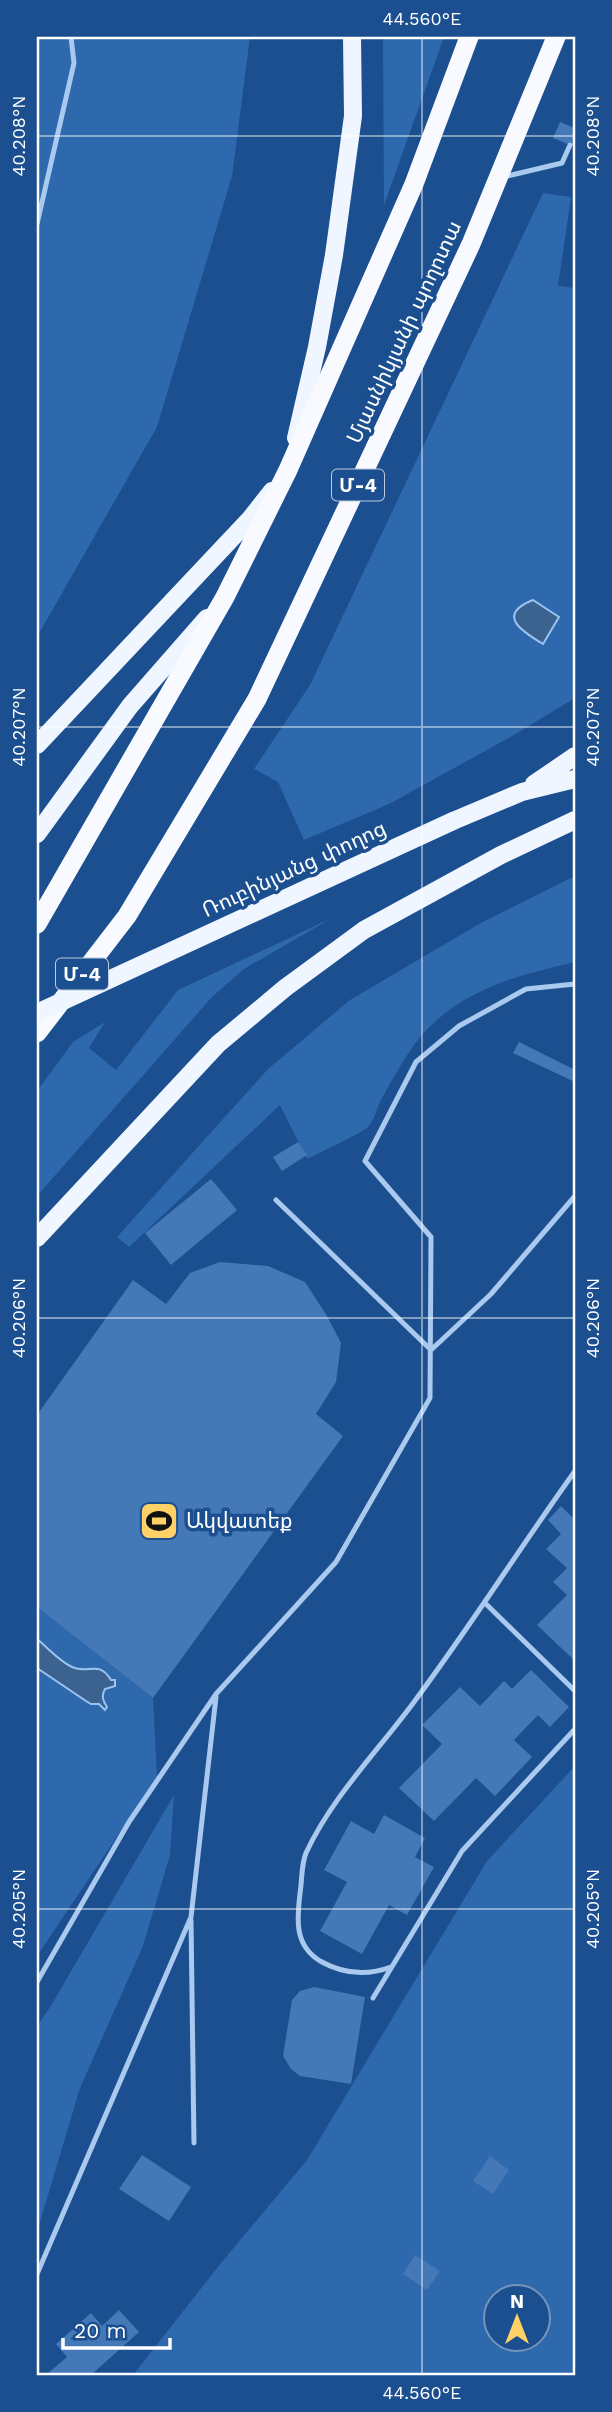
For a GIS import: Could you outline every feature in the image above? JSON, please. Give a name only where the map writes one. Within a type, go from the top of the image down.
[{"type":"highway","points":[[37,924],[225,597],[288,470],[414,184],[469,37]]},
{"type":"highway","name":"Մյասնիկյանի պողոտա","points":[[37,1032],[127,916],[257,699],[500,177],[556,37]]},
{"type":"main road","points":[[37,745],[250,519],[288,470],[317,347],[334,255],[353,116],[352,37]]},
{"type":"main road","points":[[37,834],[130,706],[225,597]]},
{"type":"main road","points":[[522,792],[575,756]]},
{"type":"main road","name":"Ռուբինյանց փողոց","points":[[37,1013],[453,821],[522,792],[575,779]]},
{"type":"main road","points":[[37,1238],[218,1044],[285,988],[364,930],[501,855],[575,820]]},
{"type":"lane","points":[[37,224],[74,63],[71,37]]},
{"type":"lane","points":[[500,177],[562,163],[570,145]]},
{"type":"lane","points":[[37,1982],[129,1822],[216,1694],[335,1562],[430,1398],[431,1237],[365,1161],[416,1062],[459,1026],[526,989],[575,984]]},
{"type":"lane","points":[[431,1350],[491,1294],[575,1196]]},
{"type":"lane","points":[[276,1200],[431,1350]]},
{"type":"lane","points":[[391,1967],[374,1974],[356,1974],[320,1961],[306,1949],[298,1934],[305,1857],[324,1819],[412,1705],[575,1472]]},
{"type":"lane","points":[[485,1603],[575,1691]]},
{"type":"lane","points":[[194,2143],[191,1917],[216,1694]]},
{"type":"lane","points":[[373,1998],[462,1851],[575,1729]]},
{"type":"lane","points":[[37,2274],[191,1917]]},
{"type":"shaded area","points":[[37,37],[250,37],[232,176],[157,427],[37,637]]},
{"type":"shaded area","points":[[383,37],[444,37],[384,205]]},
{"type":"shaded area","points":[[543,193],[571,197],[558,286],[575,288],[575,698],[389,804],[304,840],[278,782],[254,769],[310,685]]},
{"type":"shaded area","points":[[533,600],[559,617],[543,644],[521,629],[514,617],[522,606]]},
{"type":"shaded area","points":[[575,876],[575,962],[501,983],[457,1005],[437,1020],[404,1060],[368,1127],[307,1159],[280,1105],[129,1247],[117,1237],[268,1069],[350,1000],[479,924]]},
{"type":"shaded area","points":[[332,918],[244,969],[212,997],[37,1196],[37,1091],[73,1042],[105,1022],[89,1048],[116,1070],[178,990]]},
{"type":"shaded area","points":[[37,1607],[153,1698],[157,1777],[37,1956]]},
{"type":"shaded area","points":[[37,1639],[72,1667],[102,1670],[111,1680],[115,1680],[115,1686],[105,1689],[104,1692],[103,1698],[107,1707],[105,1710],[99,1704],[86,1701],[37,1668]]},
{"type":"shaded area","points":[[575,1766],[575,2375],[133,2375],[307,2160],[487,1861]]},
{"type":"shaded area","points":[[174,1795],[170,1855],[143,1946],[80,2088],[37,2232],[37,2026]]},
{"type":"building","points":[[560,122],[575,128],[575,147],[553,138]]},
{"type":"building","points":[[519,1042],[575,1070],[575,1082],[513,1053]]},
{"type":"building","points":[[298,1142],[307,1155],[282,1171],[273,1157]]},
{"type":"building","points":[[211,1179],[237,1210],[171,1265],[145,1233]]},
{"type":"building","name":"Ակվատեք","points":[[220,1262],[268,1266],[305,1282],[341,1343],[336,1382],[316,1414],[343,1436],[153,1698],[37,1607],[37,1415],[133,1280],[166,1304],[190,1273]]},
{"type":"building","points":[[561,1506],[575,1520],[575,1661],[537,1625],[567,1595],[553,1582],[567,1568],[546,1549],[561,1534],[548,1520]]},
{"type":"building","points":[[531,1670],[569,1707],[550,1727],[538,1715],[514,1740],[532,1757],[495,1796],[476,1778],[434,1821],[399,1788],[442,1744],[422,1725],[460,1687],[480,1706],[504,1681],[512,1689]]},
{"type":"building","points":[[384,1815],[425,1838],[415,1857],[434,1867],[407,1915],[389,1905],[362,1954],[320,1931],[347,1882],[324,1870],[351,1821],[374,1834]]},
{"type":"building","points":[[314,1987],[365,1997],[351,2084],[300,2076],[291,2069],[283,2056],[292,2000],[300,1991]]},
{"type":"building","points":[[142,2155],[191,2187],[169,2221],[119,2189]]},
{"type":"building","points":[[490,2156],[509,2170],[493,2194],[473,2181]]},
{"type":"building","points":[[415,2255],[440,2271],[427,2290],[403,2274]]},
{"type":"building","points":[[119,2310],[139,2332],[91,2375],[46,2375],[67,2357],[56,2344],[91,2313],[102,2326]]},
{"type":"place","name":"Ակվատեք","points":[[159,1521]]}]
